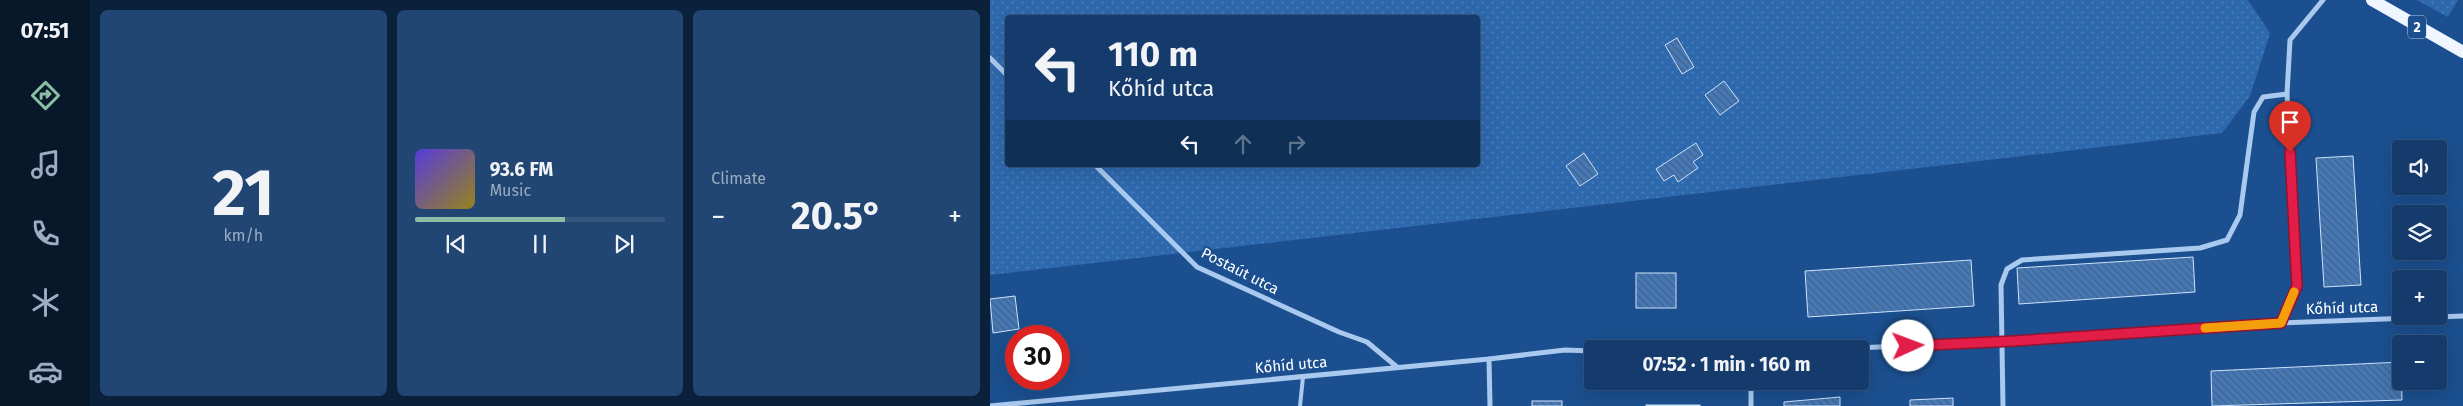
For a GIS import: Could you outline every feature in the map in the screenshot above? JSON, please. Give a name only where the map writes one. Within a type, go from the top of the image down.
[{"type":"main road","name":"2","points":[[2372,0],[2463,52]]},
{"type":"street","name":"Kőhíd utca","points":[[2281,323],[2297,286],[2287,94],[2290,40],[2323,0]]},
{"type":"street","points":[[990,58],[1005,73]]},
{"type":"street","points":[[2003,406],[2001,285],[2008,269],[2022,260],[2200,248],[2227,240],[2240,215],[2254,112],[2263,97],[2287,94]]},
{"type":"street","name":"Postaút utca","points":[[1097,167],[1197,267],[1340,332],[1367,342],[1397,368]]},
{"type":"street","name":"Kőhíd utca","points":[[1869,348],[2001,342],[2281,323],[2463,316]]},
{"type":"street","name":"Kőhíd utca","points":[[992,406],[1489,360],[1564,350],[1584,351]]},
{"type":"street","points":[[1489,360],[1490,406]]},
{"type":"street","points":[[1751,390],[1751,406]]},
{"type":"lane","points":[[1300,406],[1303,377]]},
{"type":"shaded area","points":[[990,0],[2248,0],[2270,33],[2250,96],[2222,133],[990,275]]},
{"type":"shaded area","points":[[2417,0],[2458,0],[2448,17]]},
{"type":"building","points":[[1677,38],[1694,67],[1682,74],[1665,45]]},
{"type":"building","points":[[1724,81],[1739,101],[1720,115],[1705,95]]},
{"type":"building","points":[[1696,143],[1703,155],[1693,162],[1698,168],[1678,182],[1674,175],[1664,181],[1656,169]]},
{"type":"building","points":[[1584,153],[1598,174],[1580,186],[1566,166]]},
{"type":"building","points":[[2353,156],[2361,285],[2324,287],[2316,158]]},
{"type":"building","points":[[2193,257],[2195,292],[2019,304],[2017,268]]},
{"type":"building","points":[[1971,260],[1974,306],[1808,317],[1805,271]]},
{"type":"building","points":[[1636,273],[1676,273],[1676,308],[1636,308]]},
{"type":"building","points":[[1015,296],[1019,325],[1005,325],[1005,331],[993,333],[990,299]]},
{"type":"building","points":[[2392,362],[2392,390],[2402,390],[2402,400],[2212,406],[2211,371]]},
{"type":"building","points":[[1840,397],[1840,406],[1784,406],[1784,402]]},
{"type":"building","points":[[1953,398],[1953,406],[1910,406],[1910,400]]},
{"type":"building","points":[[1532,401],[1562,401],[1562,406],[1532,406]]},
{"type":"building","points":[[1700,405],[1700,406],[1646,406]]},
{"type":"slow traffic","points":[[2205,328],[2281,323],[2294,292]]},
{"type":"route","points":[[1908,346],[2014,341],[2281,323],[2297,286],[2290,152]]}]
